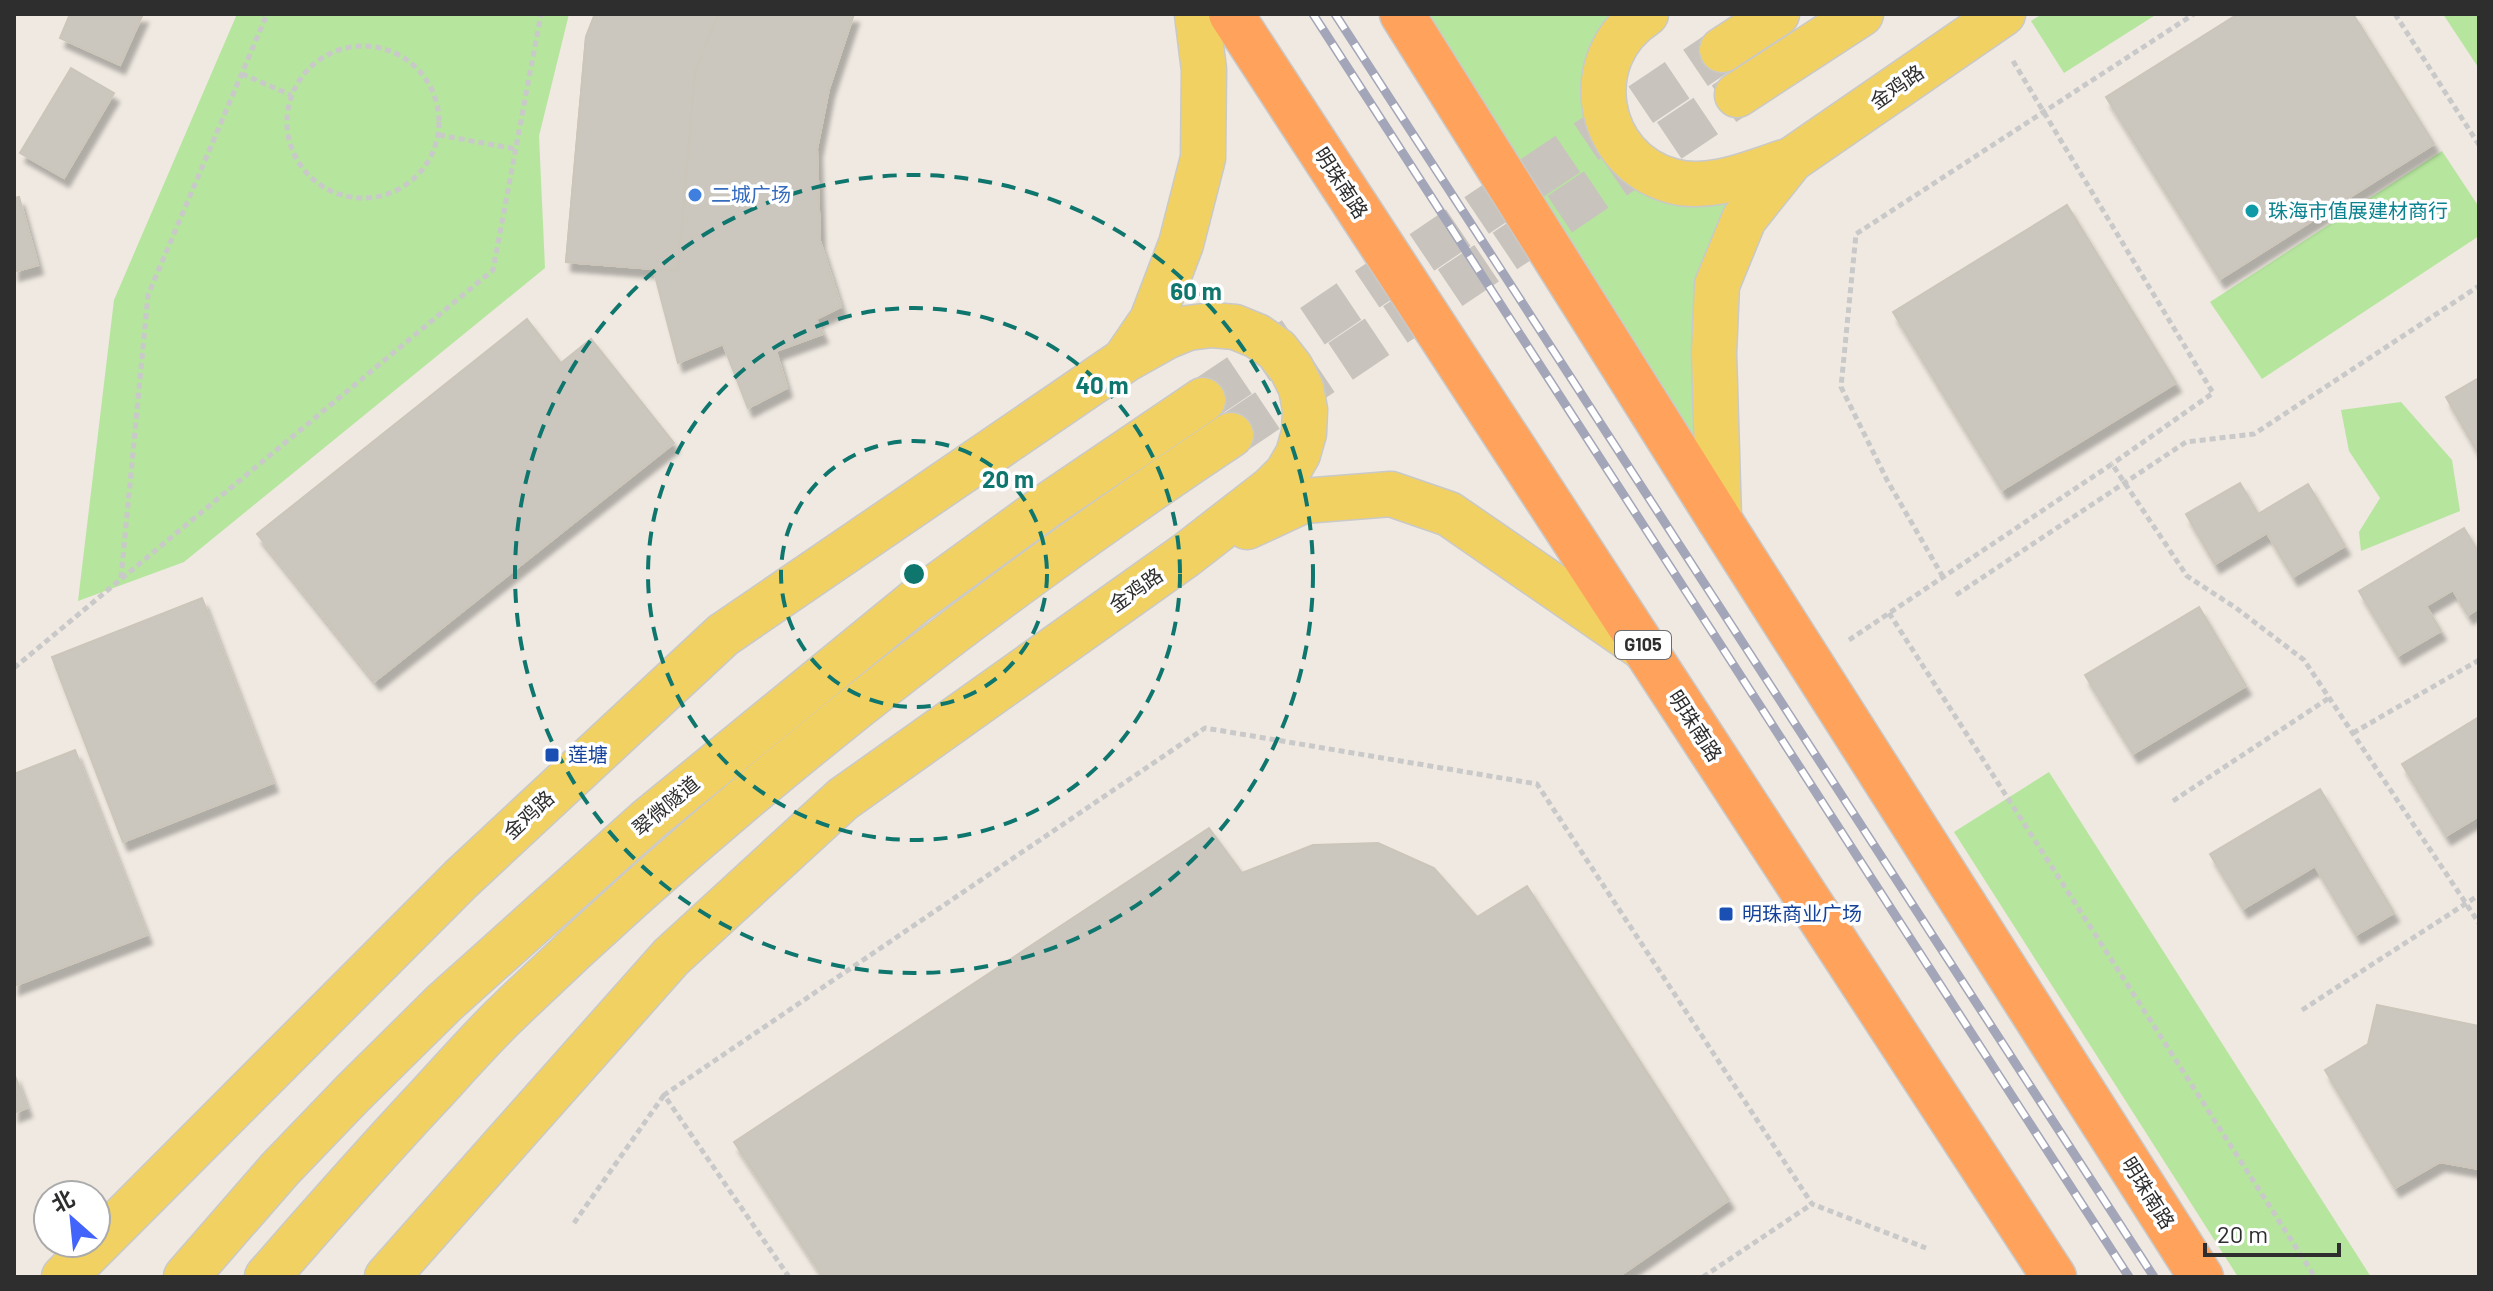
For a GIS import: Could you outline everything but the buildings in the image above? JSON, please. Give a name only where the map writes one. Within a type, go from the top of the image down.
[{"type":"highway","name":"明珠南路","points":[[1231,14],[2054,1277]]},
{"type":"highway","name":"明珠南路","points":[[1402,14],[2201,1277]]},
{"type":"main road","points":[[1125,360],[1152,320],[1181,244],[1203,158],[1204,70],[1197,14]]},
{"type":"main road","points":[[1646,14],[1621,37],[1610,56],[1604,77],[1603,100],[1607,122],[1617,142],[1632,160],[1651,173],[1673,182],[1696,185],[1720,182],[1791,160]]},
{"type":"main road","points":[[1722,50],[1777,14]]},
{"type":"main road","points":[[1737,95],[1861,14]]},
{"type":"main road","name":"金鸡路","points":[[1791,160],[1997,18]]},
{"type":"main road","points":[[1719,519],[1714,353],[1717,285],[1744,219],[1791,160]]},
{"type":"main road","name":"金鸡路","points":[[64,1277],[461,879],[723,635],[1125,360],[1166,337],[1188,328],[1212,325],[1235,327],[1257,336],[1277,350],[1301,388],[1305,410],[1304,433],[1298,454],[1287,473],[1186,555],[831,809],[671,957],[387,1277]]},
{"type":"main road","name":"翠微隧道","points":[[186,1277],[280,1169],[353,1093],[444,1003],[648,820],[916,601],[1048,505],[1203,400]]},
{"type":"main road","points":[[267,1277],[346,1186],[499,1021],[686,848],[947,635],[1231,435]]},
{"type":"main road","points":[[1186,555],[1303,501],[1391,494],[1449,514],[1646,650]]},
{"type":"path","points":[[121,579],[148,295],[267,14]]},
{"type":"path","points":[[14,668],[493,270],[541,14]]},
{"type":"path","points":[[1943,577],[1887,480],[1841,387],[1856,234],[2194,14]]},
{"type":"path","points":[[2395,14],[2479,145]]},
{"type":"path","points":[[1812,665],[2213,393],[2044,111],[1997,18]]},
{"type":"path","points":[[372,45],[396,52],[417,66],[432,86],[440,110],[439,135],[431,159],[415,179],[393,193],[368,199],[343,196],[320,185],[301,168],[290,145],[286,121],[291,95],[303,73],[323,56],[346,46],[372,45]]},
{"type":"path","points":[[242,74],[291,95]]},
{"type":"path","points":[[439,135],[516,149]]},
{"type":"path","points":[[1956,595],[2186,442],[2254,434],[2479,286]]},
{"type":"path","points":[[2112,464],[2187,576],[2236,608],[2304,660],[2479,923]]},
{"type":"path","points":[[1889,613],[2315,1277]]},
{"type":"path","points":[[2353,733],[2479,660]]},
{"type":"path","points":[[2173,801],[2329,698]]},
{"type":"path","points":[[574,1223],[664,1095],[1205,728],[1537,784],[1812,1204],[1926,1248]]},
{"type":"path","points":[[2302,1010],[2479,895]]},
{"type":"path","points":[[664,1095],[789,1277]]},
{"type":"path","points":[[1703,1277],[1812,1204]]},
{"type":"green space","points":[[237,14],[569,14],[539,136],[545,268],[184,562],[78,601],[114,300]]},
{"type":"green space","points":[[1413,14],[1626,14],[1608,153],[1765,177],[1728,214],[1708,485]]},
{"type":"green space","points":[[2042,14],[2157,14],[2064,73],[2031,21]]},
{"type":"green space","points":[[2443,14],[2479,14],[2478,67]]},
{"type":"green space","points":[[2442,151],[2479,207],[2479,236],[2262,379],[2210,302]]},
{"type":"green space","points":[[2401,402],[2452,460],[2460,511],[2361,551],[2359,532],[2380,498],[2349,451],[2341,410]]},
{"type":"green space","points":[[2049,772],[2371,1277],[2238,1277],[1954,832]]},
{"type":"tunnel","points":[[1203,400],[1722,50]]},
{"type":"tunnel","points":[[1231,435],[1737,95]]},
{"type":"railway","points":[[1313,14],[2129,1277]]},
{"type":"railway","points":[[1335,14],[2154,1277]]},
{"type":"place","name":"二城广场","points":[[695,195]]},
{"type":"place","name":"珠海市值展建材商行","points":[[2252,211]]},
{"type":"place","name":"莲塘","points":[[552,755]]},
{"type":"place","name":"明珠商业广场","points":[[1726,914]]}]
